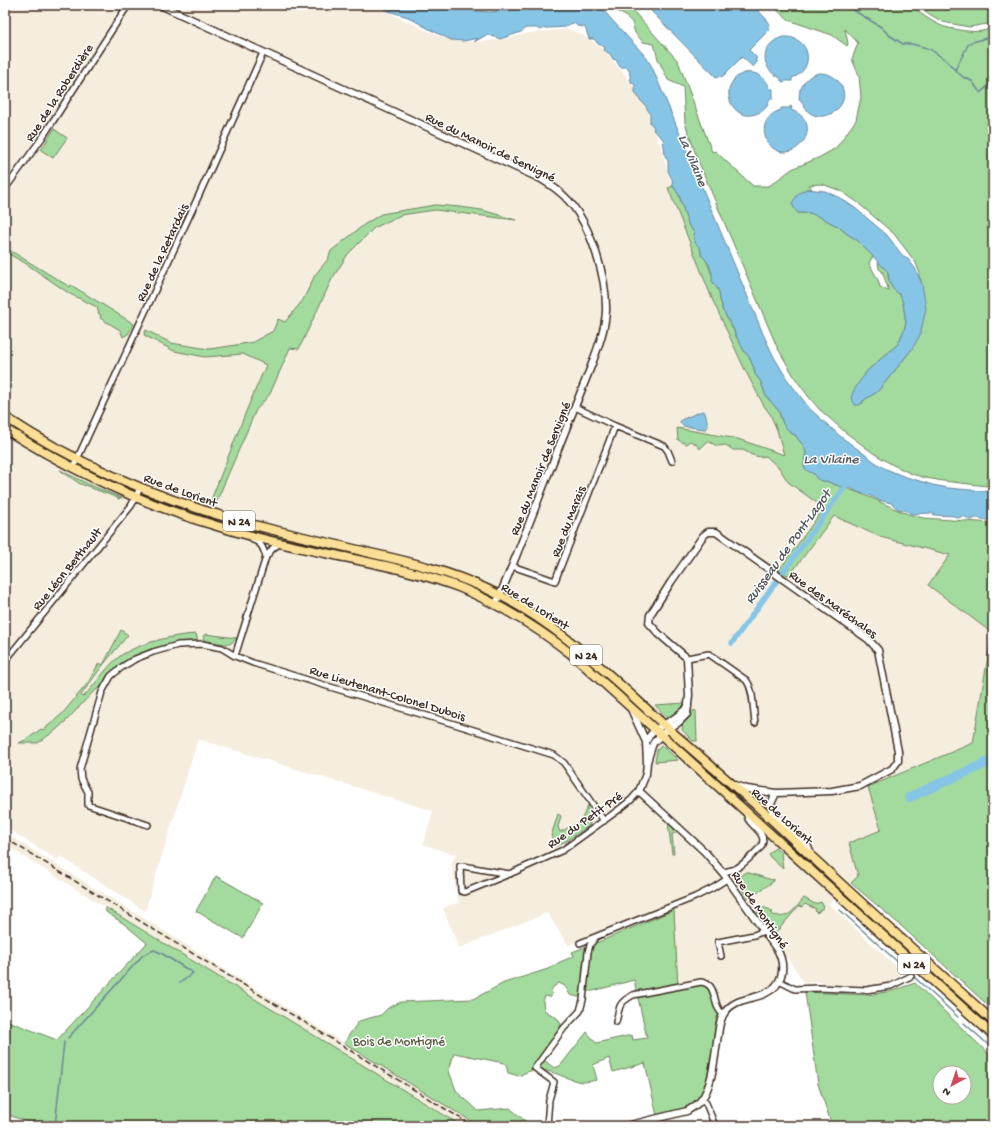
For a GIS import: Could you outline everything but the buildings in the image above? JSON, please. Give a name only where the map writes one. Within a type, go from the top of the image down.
[{"type":"main road","name":"Rue de Lorient","points":[[5,417],[45,442],[77,459],[140,487],[200,509],[279,531],[393,558],[448,573],[500,595],[538,618],[563,635],[581,650],[863,903],[993,1022]]},
{"type":"main road","name":"Rue de Lorient","points":[[5,429],[73,468],[136,497],[217,526],[281,543],[389,566],[443,582],[482,597],[520,617],[543,632],[575,657],[993,1035]]},
{"type":"main road","points":[[575,657],[581,650]]},
{"type":"street","name":"Rue de la Roberdière","points":[[5,189],[42,138],[128,5]]},
{"type":"street","name":"Rue du Manoir de Servigné","points":[[160,5],[541,179],[553,186],[569,202],[580,218],[596,253],[604,284],[606,312],[603,330],[599,346],[496,604]]},
{"type":"street","name":"Rue de la Retardais","points":[[77,459],[263,53]]},
{"type":"street","points":[[575,407],[664,446],[672,461]]},
{"type":"street","name":"Rue du Marais","points":[[512,566],[555,581],[616,426]]},
{"type":"street","points":[[73,468],[77,459]]},
{"type":"street","name":"Rue Léon Berthault","points":[[5,661],[129,508],[140,487]]},
{"type":"street","name":"Rue de Lorient","points":[[217,526],[222,531],[258,542],[262,545],[266,557]]},
{"type":"street","points":[[270,540],[279,531]]},
{"type":"street","name":"Rue des Maréchales","points":[[687,658],[659,634],[649,623],[649,619],[658,602],[703,536],[708,532],[716,532],[868,639],[878,650],[898,750],[898,761],[892,769],[860,786],[832,791],[776,793],[747,789],[732,785]]},
{"type":"street","points":[[235,656],[266,557],[273,548],[281,543]]},
{"type":"street","points":[[389,566],[393,558]]},
{"type":"street","name":"Rue Lieutenant-Colonel Dubois","points":[[148,825],[88,805],[88,792],[81,779],[80,769],[102,692],[111,676],[135,659],[178,645],[202,644],[222,648],[235,656],[253,663],[554,755],[564,764],[604,821]]},
{"type":"street","points":[[646,742],[654,730],[678,723],[687,714],[689,696],[687,658],[709,654],[746,680],[749,684],[751,689],[755,723]]},
{"type":"street","name":"Rue du Petit Pré","points":[[510,874],[460,866],[461,891],[465,892],[510,874],[563,850],[604,821],[631,800],[639,791],[646,774],[646,742],[630,707]]},
{"type":"street","points":[[661,736],[666,727]]},
{"type":"street","name":"Rue du Petit Pré","points":[[647,762],[652,746],[661,736]]},
{"type":"street","name":"Rue de Montigné","points":[[639,791],[705,852],[723,873],[778,952],[783,970],[779,981]]},
{"type":"street","points":[[776,793],[771,804],[772,813],[807,845],[812,857]]},
{"type":"street","points":[[723,873],[736,868],[758,850],[764,841],[761,834],[749,820],[745,810]]},
{"type":"street","points":[[580,943],[707,892],[727,879]]},
{"type":"street","points":[[721,956],[718,942],[754,935],[764,931]]},
{"type":"street","points":[[547,1126],[549,1100],[554,1082],[535,1068],[564,1028],[580,1012],[583,1000],[588,952],[590,945],[595,938]]},
{"type":"street","points":[[626,1126],[687,1111],[702,1099],[709,1086],[719,1027],[723,1014],[735,1003],[767,993],[779,981],[795,989],[818,988],[866,990],[891,986],[911,976]]},
{"type":"street","points":[[616,1022],[621,1004],[624,1000],[633,995],[701,982],[708,984],[712,988],[717,1007],[723,1014]]},
{"type":"street","points":[[702,1099],[706,1103],[715,1126]]},
{"type":"shaded area","points":[[5,5],[372,5],[437,35],[455,41],[487,41],[505,39],[529,33],[568,29],[579,33],[607,53],[631,83],[642,100],[653,123],[654,131],[661,147],[673,186],[668,189],[713,301],[745,370],[764,406],[770,414],[777,430],[788,459],[789,482],[824,508],[794,569],[834,516],[880,537],[950,555],[928,585],[992,633],[973,743],[868,787],[881,830],[849,843],[858,876],[829,904],[903,973],[891,982],[869,986],[826,984],[816,981],[805,984],[787,957],[779,964],[776,980],[770,986],[749,993],[721,1008],[713,983],[710,980],[677,984],[673,902],[579,939],[569,946],[547,913],[459,948],[443,908],[459,902],[451,863],[456,854],[423,844],[433,811],[198,739],[145,911],[60,856],[58,860],[5,827]]},
{"type":"shaded area","points":[[5,833],[479,1126],[462,1126],[152,936],[5,845]]},
{"type":"green space","points":[[606,5],[624,5],[635,13],[678,61],[712,152],[715,151],[753,186],[769,186],[792,169],[820,157],[836,148],[856,120],[861,97],[859,76],[852,59],[858,43],[845,29],[848,43],[847,46],[832,35],[788,20],[772,5],[911,5],[930,20],[946,27],[978,31],[985,30],[993,26],[993,469],[989,468],[987,486],[926,478],[912,474],[891,464],[873,453],[845,432],[819,409],[808,396],[795,378],[777,347],[697,158],[685,123],[683,87],[668,80],[658,59],[654,44],[643,42],[635,33],[632,22],[624,15]],"holes":[[[822,184],[841,191],[857,202],[894,234],[916,263],[920,274],[918,275],[921,280],[912,349],[877,392],[864,400],[862,404],[853,392],[866,372],[898,344],[906,323],[900,294],[892,287],[888,277],[888,272],[878,262],[879,269],[882,271],[889,291],[880,287],[869,263],[873,256],[857,240],[839,227],[816,215],[810,213],[798,213],[806,189],[812,189],[809,185]]]},
{"type":"green space","points":[[917,5],[993,5],[993,23],[969,27],[943,22],[919,8]]},
{"type":"green space","points":[[54,129],[67,138],[53,158],[41,150]]},
{"type":"green space","points":[[673,186],[679,195],[688,224],[695,234],[695,238],[701,250],[701,255],[707,262],[714,283],[719,291],[722,309],[735,335],[749,357],[755,374],[761,382],[766,396],[779,411],[781,419],[791,433],[795,435],[803,445],[806,452],[805,468],[821,480],[858,492],[900,511],[916,516],[924,518],[993,523],[993,1010],[899,924],[851,883],[858,876],[849,843],[881,830],[868,787],[973,743],[992,633],[928,585],[950,555],[880,537],[834,516],[789,576],[779,570],[824,508],[788,482],[780,469],[766,456],[760,457],[743,450],[733,450],[726,445],[717,446],[708,441],[700,449],[696,444],[690,441],[686,444],[678,440],[677,428],[738,439],[784,455],[777,430],[770,414],[764,406],[745,370],[713,301],[668,188]]},
{"type":"green space","points":[[435,205],[482,210],[516,220],[435,210],[401,215],[374,228],[348,254],[332,279],[299,349],[290,348],[270,394],[256,410],[215,505],[209,505],[266,365],[243,354],[205,357],[174,351],[144,335],[146,330],[171,343],[209,349],[253,342],[273,331],[278,319],[285,322],[303,300],[315,275],[328,259],[331,251],[365,224],[381,214]]},
{"type":"green space","points":[[6,248],[70,287],[71,285],[134,324],[128,334],[123,337],[120,330],[100,318],[101,315],[99,314],[97,307],[70,294],[25,263],[5,252]]},
{"type":"green space","points":[[86,466],[131,487],[130,490],[85,470]]},
{"type":"green space","points":[[60,470],[90,485],[122,498],[118,499],[91,487],[80,484]]},
{"type":"green space","points":[[163,499],[265,531],[265,533],[245,528],[239,529],[161,504]]},
{"type":"green space","points":[[279,534],[385,559],[386,561],[385,563],[274,538]]},
{"type":"green space","points":[[121,630],[128,635],[103,665]]},
{"type":"green space","points":[[196,634],[198,641],[164,645],[149,650],[128,661],[108,676],[103,685],[92,693],[56,730],[38,743],[19,743],[41,729],[43,730],[62,714],[87,684],[99,663],[103,665],[81,695],[83,697],[110,665],[128,651],[156,640]]},
{"type":"green space","points":[[205,634],[237,638],[230,644],[225,644],[204,640],[203,637]]},
{"type":"green space","points":[[685,703],[681,710],[668,719],[655,705]]},
{"type":"green space","points":[[694,710],[696,711],[697,741],[693,741],[682,730],[683,723]]},
{"type":"green space","points":[[661,746],[678,760],[655,762],[657,750]]},
{"type":"green space","points":[[588,805],[592,813],[589,826],[556,846],[551,836],[558,814],[561,816],[558,827],[560,832],[581,821]]},
{"type":"green space","points":[[668,822],[682,835],[675,829],[673,830],[676,833],[672,834],[674,854],[672,854]]},
{"type":"green space","points":[[775,848],[781,853],[783,869],[768,854]]},
{"type":"green space","points":[[746,872],[772,880],[774,879],[774,881],[751,897],[747,897],[735,879]]},
{"type":"green space","points":[[216,876],[263,903],[243,938],[196,911]]},
{"type":"green space","points":[[804,898],[815,904],[821,902],[824,907],[817,913],[815,911],[816,909],[805,904],[802,907],[799,906],[773,936],[757,912],[764,908],[769,909],[775,916],[784,916],[792,912]]},
{"type":"green space","points":[[105,907],[462,1126],[440,1126],[435,1123],[431,1123],[431,1126],[40,1126],[5,1114],[5,1020],[57,1040],[147,943],[124,924],[106,912]]},
{"type":"green space","name":"Bois de Montigné","points":[[674,910],[678,987],[698,984],[705,985],[714,996],[720,1015],[716,1021],[708,1075],[702,1095],[698,1101],[689,1107],[657,1116],[645,1063],[613,1072],[609,1058],[593,1065],[597,1080],[582,1082],[543,1070],[528,1072],[519,1076],[508,1073],[506,1064],[504,1063],[454,1053],[449,1071],[456,1090],[461,1096],[478,1111],[510,1108],[531,1126],[479,1126],[344,1043],[359,1021],[381,1015],[388,1008],[401,1002],[473,999],[504,983],[548,969],[574,956],[572,952]],"holes":[[[634,980],[647,1038],[633,1040],[632,1035],[596,1043],[587,1032],[560,1066],[554,1068],[544,1060],[561,1024],[557,1018],[544,1010],[543,1001],[545,996],[551,997],[552,988],[559,983],[565,986],[570,995],[578,997],[588,991]]]},
{"type":"green space","points":[[915,983],[993,1058],[993,1126],[832,1126],[818,1084],[805,992],[868,995],[892,991]]},
{"type":"water","name":"La Vilaine","points":[[381,5],[458,5],[474,11],[490,12],[535,5],[591,5],[602,9],[646,57],[652,67],[764,336],[787,379],[810,409],[840,436],[884,468],[903,476],[933,485],[948,488],[993,492],[993,520],[975,518],[971,520],[963,516],[958,518],[954,516],[935,515],[931,513],[912,514],[905,510],[898,509],[891,503],[857,492],[851,488],[844,488],[826,481],[821,481],[816,478],[814,474],[806,470],[804,466],[806,452],[803,445],[795,435],[786,428],[783,424],[779,411],[766,396],[761,382],[755,374],[749,357],[744,351],[722,309],[719,291],[712,281],[710,267],[701,255],[700,248],[695,243],[693,235],[695,234],[688,224],[679,195],[673,186],[672,179],[668,171],[668,161],[665,156],[663,139],[653,130],[654,128],[650,123],[650,114],[635,92],[635,85],[631,82],[629,69],[626,67],[620,67],[616,60],[604,50],[605,47],[598,44],[594,39],[589,39],[585,27],[577,26],[574,23],[566,27],[546,28],[540,30],[537,28],[526,28],[521,32],[500,39],[488,34],[474,42],[478,38],[464,41],[451,40],[408,17],[385,10]]},
{"type":"water","points":[[645,5],[753,5],[770,25],[769,30],[749,50],[757,58],[755,60],[757,62],[753,67],[742,57],[722,77],[716,77]]},
{"type":"water","points":[[783,37],[792,38],[799,41],[807,53],[805,68],[800,74],[792,78],[792,81],[784,82],[781,81],[781,78],[769,69],[765,57],[766,50],[770,45],[775,40]]},
{"type":"water","points":[[744,73],[757,74],[766,81],[770,89],[773,89],[773,99],[770,99],[766,108],[760,112],[749,115],[734,109],[730,102],[729,94],[730,86],[735,78]]},
{"type":"water","points":[[819,73],[834,77],[843,90],[843,99],[839,107],[832,113],[824,116],[815,115],[807,110],[799,99],[800,89],[802,86],[810,77]]},
{"type":"water","points":[[790,106],[792,107],[791,110],[802,117],[807,125],[807,134],[802,143],[795,149],[786,152],[777,150],[768,143],[764,132],[764,127],[772,114],[781,110],[781,108],[790,108]]},
{"type":"water","points":[[806,189],[825,191],[840,198],[855,208],[887,235],[902,255],[908,259],[915,268],[922,284],[926,309],[920,335],[912,349],[877,392],[864,400],[860,405],[855,405],[851,398],[856,387],[866,372],[898,344],[904,330],[906,323],[903,303],[900,295],[892,288],[888,272],[857,240],[839,227],[822,218],[810,213],[798,213],[792,203],[798,194]]},
{"type":"water","points":[[704,411],[706,417],[706,429],[683,426],[680,423],[681,420]]},
{"type":"waterway","points":[[845,5],[881,27],[889,35],[903,44],[912,44],[930,49],[947,61],[963,77],[972,81],[981,93],[993,80]]},
{"type":"waterway","points":[[955,70],[969,43],[993,36]]},
{"type":"waterway","name":"Ruisseau de Pont-Lagot","points":[[732,643],[844,488],[849,484]]},
{"type":"waterway","points":[[910,797],[993,760]]},
{"type":"waterway","points":[[840,910],[911,974]]},
{"type":"waterway","name":"Ruisseau de Pont-Lagot","points":[[68,1038],[143,955],[154,950],[193,973],[180,983]]},
{"type":"waterway","points":[[914,977],[958,1017]]},
{"type":"waterway","points":[[964,1023],[993,1049]]},
{"type":"waterway","name":"Ruisseau de Pont-Lagot","points":[[55,1126],[64,1042]]},
{"type":"railway","points":[[5,838],[473,1126]]}]
